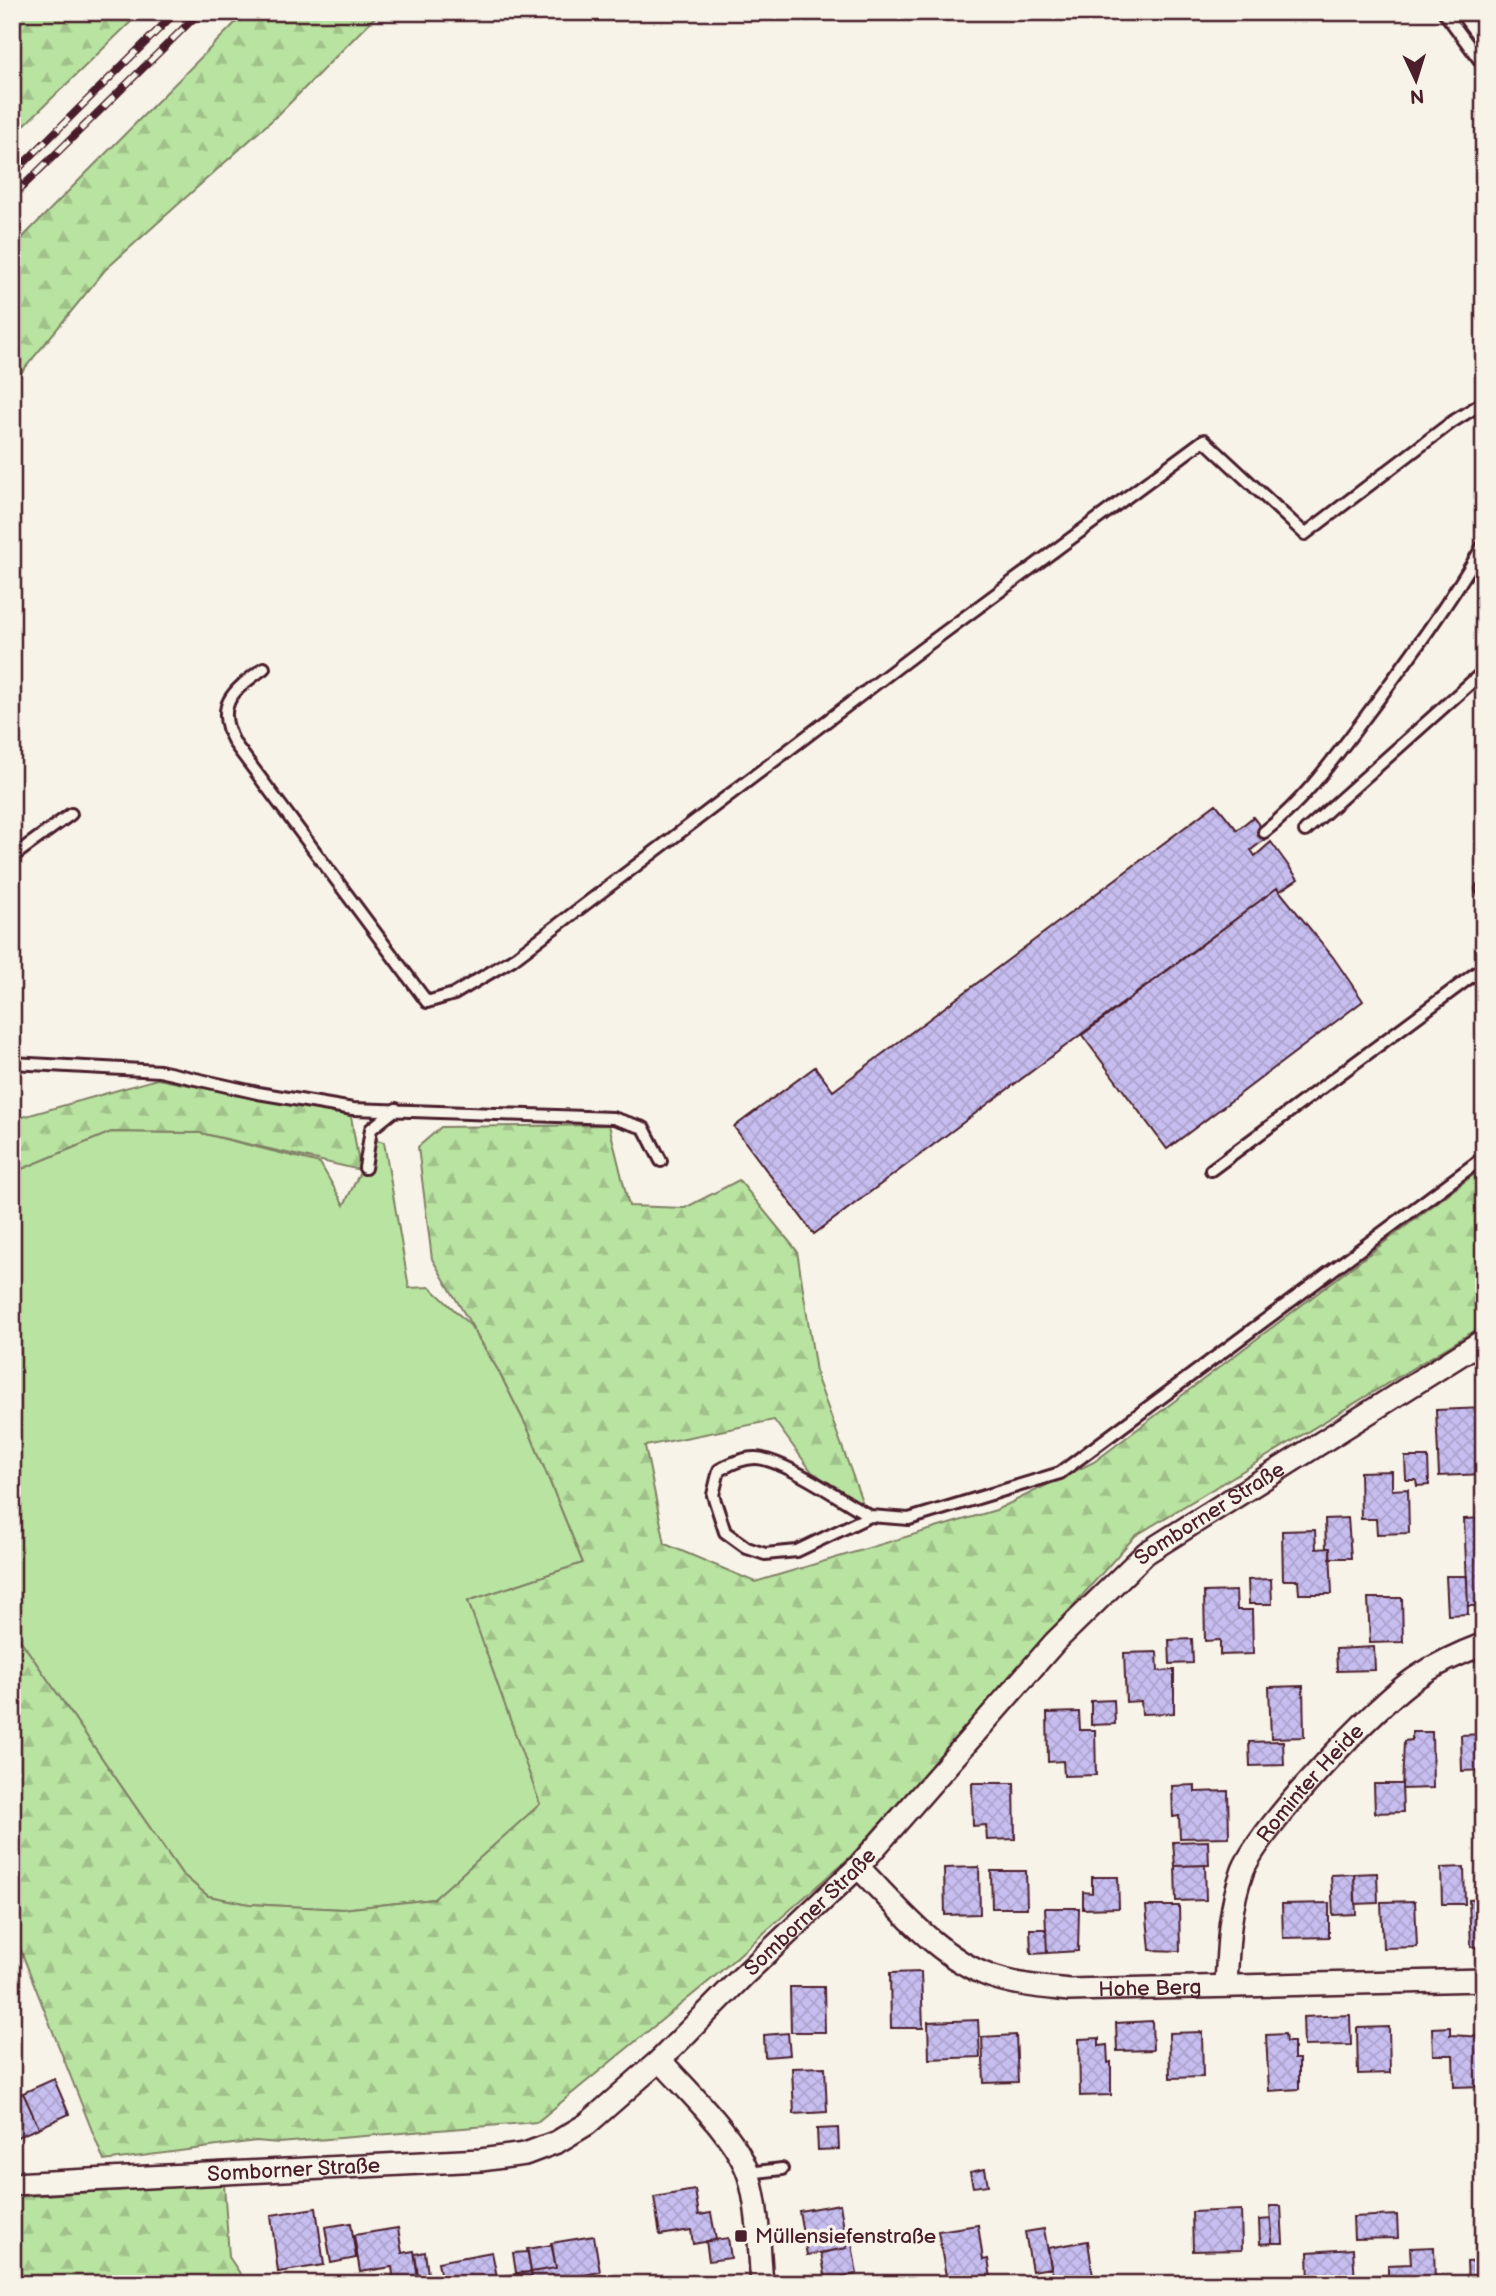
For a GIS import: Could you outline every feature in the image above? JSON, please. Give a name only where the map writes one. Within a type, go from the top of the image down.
[{"type":"street","name":"Somborner Straße","points":[[12,2184],[257,2174],[525,2154],[557,2143],[587,2124],[660,2060],[742,1976],[858,1867],[1055,1643],[1146,1553],[1484,1340]]},
{"type":"street","name":"Rominter Heide","points":[[1226,1986],[1231,1918],[1244,1869],[1264,1837],[1339,1750],[1385,1704],[1415,1678],[1454,1655],[1484,1644]]},
{"type":"street","name":"Hohe Berg","points":[[858,1867],[946,1953],[988,1975],[1028,1986],[1069,1990],[1484,1980]]},
{"type":"street","points":[[660,2060],[733,2144],[748,2173],[754,2194],[762,2284]]},
{"type":"lane","points":[[1444,12],[1484,66]]},
{"type":"lane","points":[[264,668],[235,690],[225,709],[224,726],[428,1002],[466,988],[513,959],[919,651],[1204,440],[1305,534],[1452,422],[1484,402]]},
{"type":"lane","points":[[1264,832],[1286,815],[1326,768],[1395,677],[1484,544]]},
{"type":"lane","points":[[1472,564],[1484,556]]},
{"type":"lane","points":[[1305,831],[1484,671]]},
{"type":"lane","points":[[12,857],[71,814]]},
{"type":"lane","points":[[1211,1170],[1484,967]]},
{"type":"lane","points":[[12,1063],[160,1071],[258,1093],[353,1109],[613,1118],[644,1128],[661,1161]]},
{"type":"lane","points":[[365,1168],[372,1129],[396,1110]]},
{"type":"lane","points":[[870,1516],[797,1551],[765,1554],[747,1548],[725,1532],[713,1495],[719,1470],[733,1462],[756,1458],[785,1466],[870,1516],[909,1520],[1059,1473],[1484,1157]]},
{"type":"lane","points":[[748,2173],[782,2169]]},
{"type":"green space","points":[[12,12],[141,12],[12,137]]},
{"type":"green space","points":[[246,12],[380,12],[280,113],[105,270],[12,384],[12,248]]},
{"type":"green space","points":[[157,1079],[351,1116],[360,1170],[201,1133],[111,1132],[12,1173],[12,1120]]},
{"type":"green space","points":[[609,1125],[629,1206],[685,1208],[739,1180],[797,1251],[817,1378],[863,1504],[812,1472],[774,1420],[645,1446],[665,1544],[755,1582],[996,1510],[1094,1462],[1484,1167],[1484,1325],[1135,1536],[851,1856],[713,1978],[537,2122],[279,2143],[256,2141],[104,2161],[12,1928],[12,1628],[182,1874],[208,1896],[249,1904],[342,1909],[434,1899],[540,1804],[468,1601],[583,1563],[530,1433],[498,1370],[432,1259],[418,1147],[441,1127]]},
{"type":"green space","points":[[111,1132],[201,1133],[320,1163],[344,1205],[376,1140],[384,1142],[409,1288],[430,1287],[470,1325],[498,1370],[530,1433],[583,1563],[468,1601],[541,1804],[434,1899],[342,1909],[249,1904],[208,1896],[182,1874],[12,1628],[12,1528],[17,1490],[12,1472],[12,1343],[16,1328],[12,1290],[12,1173]]},
{"type":"green space","points":[[224,2184],[229,2257],[247,2284],[12,2284],[12,2197]]},
{"type":"building","points":[[1216,804],[1237,830],[1253,817],[1268,837],[1251,850],[1255,856],[1271,842],[1298,879],[1280,891],[1277,888],[814,1234],[734,1127],[815,1067],[833,1091]]},
{"type":"building","points":[[1277,888],[1333,957],[1363,1001],[1167,1149],[1082,1035]]},
{"type":"building","points":[[1484,1408],[1484,1474],[1439,1476],[1436,1410]]},
{"type":"building","points":[[1405,1457],[1428,1457],[1429,1485],[1417,1486],[1416,1480],[1406,1480]]},
{"type":"building","points":[[1392,1471],[1392,1490],[1408,1489],[1409,1533],[1377,1534],[1376,1519],[1361,1519],[1360,1472]]},
{"type":"building","points":[[1348,1518],[1351,1558],[1330,1558],[1330,1548],[1326,1548],[1325,1519]]},
{"type":"building","points":[[1484,1518],[1484,1606],[1468,1606],[1464,1519]]},
{"type":"building","points":[[1315,1530],[1316,1549],[1330,1548],[1332,1594],[1299,1594],[1298,1580],[1283,1580],[1282,1531]]},
{"type":"building","points":[[1446,1576],[1467,1576],[1468,1614],[1448,1615]]},
{"type":"building","points":[[1271,1579],[1272,1604],[1249,1604],[1248,1580]]},
{"type":"building","points":[[1236,1591],[1237,1610],[1252,1610],[1253,1654],[1220,1655],[1220,1640],[1205,1641],[1204,1592]]},
{"type":"building","points":[[1368,1598],[1402,1598],[1403,1642],[1370,1643]]},
{"type":"building","points":[[1192,1639],[1193,1663],[1170,1664],[1169,1640]]},
{"type":"building","points":[[1374,1647],[1375,1670],[1337,1671],[1336,1649]]},
{"type":"building","points":[[1157,1652],[1158,1671],[1174,1670],[1174,1713],[1142,1714],[1141,1701],[1126,1702],[1124,1653]]},
{"type":"building","points":[[1303,1686],[1304,1737],[1271,1738],[1269,1687]]},
{"type":"building","points":[[1114,1700],[1115,1724],[1091,1725],[1091,1701]]},
{"type":"building","points":[[1079,1712],[1080,1730],[1095,1730],[1096,1775],[1064,1776],[1063,1761],[1048,1762],[1047,1713]]},
{"type":"building","points":[[1412,1732],[1432,1732],[1433,1788],[1402,1789],[1404,1741],[1412,1740]]},
{"type":"building","points":[[1484,1734],[1484,1770],[1462,1771],[1461,1735]]},
{"type":"building","points":[[1283,1741],[1284,1765],[1250,1766],[1249,1742]]},
{"type":"building","points":[[972,1783],[1014,1783],[1015,1839],[987,1840],[986,1825],[973,1826]]},
{"type":"building","points":[[1374,1784],[1402,1784],[1403,1812],[1375,1813]]},
{"type":"building","points":[[1195,1785],[1195,1792],[1228,1791],[1229,1837],[1180,1838],[1179,1816],[1173,1817],[1172,1786]]},
{"type":"building","points":[[1208,1841],[1209,1865],[1175,1866],[1173,1842]]},
{"type":"building","points":[[1205,1865],[1206,1900],[1176,1901],[1175,1866]]},
{"type":"building","points":[[979,1867],[980,1914],[945,1915],[944,1868]]},
{"type":"building","points":[[1464,1867],[1465,1904],[1442,1904],[1441,1868]]},
{"type":"building","points":[[991,1871],[1026,1871],[1027,1908],[992,1908]]},
{"type":"building","points":[[1377,1873],[1378,1903],[1355,1904],[1354,1874]]},
{"type":"building","points":[[1354,1874],[1356,1914],[1333,1915],[1331,1875]]},
{"type":"building","points":[[1092,1877],[1118,1877],[1119,1908],[1083,1909],[1083,1892],[1092,1893]]},
{"type":"building","points":[[1484,1899],[1484,1947],[1471,1947],[1469,1900]]},
{"type":"building","points":[[1415,1901],[1417,1947],[1383,1948],[1381,1902]]},
{"type":"building","points":[[1329,1903],[1329,1937],[1283,1938],[1282,1904]]},
{"type":"building","points":[[1146,1906],[1179,1906],[1180,1951],[1150,1950]]},
{"type":"building","points":[[1045,1908],[1079,1908],[1078,1951],[1047,1953]]},
{"type":"building","points":[[1030,1929],[1046,1929],[1047,1953],[1031,1954]]},
{"type":"building","points":[[921,1972],[923,2028],[891,2028],[890,1973]]},
{"type":"building","points":[[790,1987],[824,1987],[825,2032],[791,2032]]},
{"type":"building","points":[[1350,2015],[1351,2045],[1304,2046],[1303,2017]]},
{"type":"building","points":[[978,2020],[980,2057],[929,2059],[928,2022]]},
{"type":"building","points":[[1152,2021],[1153,2050],[1117,2051],[1116,2023]]},
{"type":"building","points":[[1389,2027],[1390,2073],[1358,2074],[1357,2028]]},
{"type":"building","points":[[1450,2027],[1450,2035],[1483,2037],[1484,2086],[1454,2087],[1453,2055],[1433,2055],[1432,2028]]},
{"type":"building","points":[[1202,2032],[1203,2077],[1170,2078],[1169,2033]]},
{"type":"building","points":[[788,2033],[790,2055],[765,2057],[764,2035]]},
{"type":"building","points":[[1285,2034],[1286,2042],[1294,2042],[1294,2059],[1299,2059],[1299,2089],[1269,2091],[1266,2035]]},
{"type":"building","points":[[1016,2035],[1018,2082],[984,2083],[982,2037]]},
{"type":"building","points":[[1099,2038],[1099,2046],[1107,2045],[1108,2063],[1111,2062],[1111,2095],[1080,2096],[1079,2039]]},
{"type":"building","points":[[825,2067],[827,2112],[794,2114],[792,2068]]},
{"type":"building","points":[[54,2079],[69,2114],[39,2128],[23,2093]]},
{"type":"building","points":[[23,2093],[39,2128],[12,2139],[12,2098]]},
{"type":"building","points":[[838,2128],[839,2149],[818,2150],[817,2129]]},
{"type":"building","points":[[985,2169],[988,2185],[973,2187],[970,2172]]},
{"type":"building","points":[[695,2190],[699,2215],[711,2213],[716,2240],[693,2244],[691,2230],[660,2235],[654,2197]]},
{"type":"building","points":[[840,2204],[847,2248],[807,2255],[799,2211]]},
{"type":"building","points":[[1270,2206],[1281,2206],[1283,2243],[1272,2243]]},
{"type":"building","points":[[316,2208],[324,2265],[278,2272],[271,2215]]},
{"type":"building","points":[[1241,2210],[1242,2250],[1193,2251],[1192,2212]]},
{"type":"building","points":[[1397,2215],[1398,2238],[1354,2239],[1353,2217]]},
{"type":"building","points":[[1271,2219],[1272,2243],[1260,2244],[1259,2220]]},
{"type":"building","points":[[351,2223],[356,2258],[331,2263],[325,2227]]},
{"type":"building","points":[[978,2225],[983,2260],[988,2259],[992,2284],[961,2284],[959,2274],[946,2276],[938,2231]]},
{"type":"building","points":[[398,2228],[402,2253],[414,2251],[418,2279],[394,2282],[392,2267],[360,2272],[354,2235]]},
{"type":"building","points":[[1044,2229],[1051,2268],[1032,2271],[1025,2232]]},
{"type":"building","points":[[594,2236],[600,2272],[569,2278],[570,2284],[533,2284],[531,2272],[556,2268],[551,2243]]},
{"type":"building","points":[[728,2238],[731,2258],[709,2261],[706,2241]]},
{"type":"building","points":[[846,2238],[851,2238],[857,2274],[826,2280],[821,2253],[847,2248]]},
{"type":"building","points":[[1088,2241],[1093,2277],[1098,2276],[1099,2284],[1054,2284],[1048,2248]]},
{"type":"building","points":[[552,2245],[556,2268],[531,2272],[527,2249]]},
{"type":"building","points":[[1434,2247],[1435,2284],[1388,2284],[1388,2265],[1411,2264],[1410,2248]]},
{"type":"building","points":[[1353,2249],[1355,2283],[1309,2284],[1308,2252]]},
{"type":"building","points":[[425,2252],[428,2274],[418,2276],[415,2254]]},
{"type":"building","points":[[492,2252],[497,2277],[531,2272],[533,2284],[442,2284],[438,2262]]},
{"type":"building","points":[[528,2252],[531,2272],[516,2273],[513,2253]]},
{"type":"building","points":[[1484,2261],[1484,2284],[1468,2284],[1467,2262]]},
{"type":"railway","points":[[12,175],[176,12]]},
{"type":"railway","points":[[12,197],[200,12]]},
{"type":"place","name":"Müllensiefenstraße","points":[[741,2236]]}]
